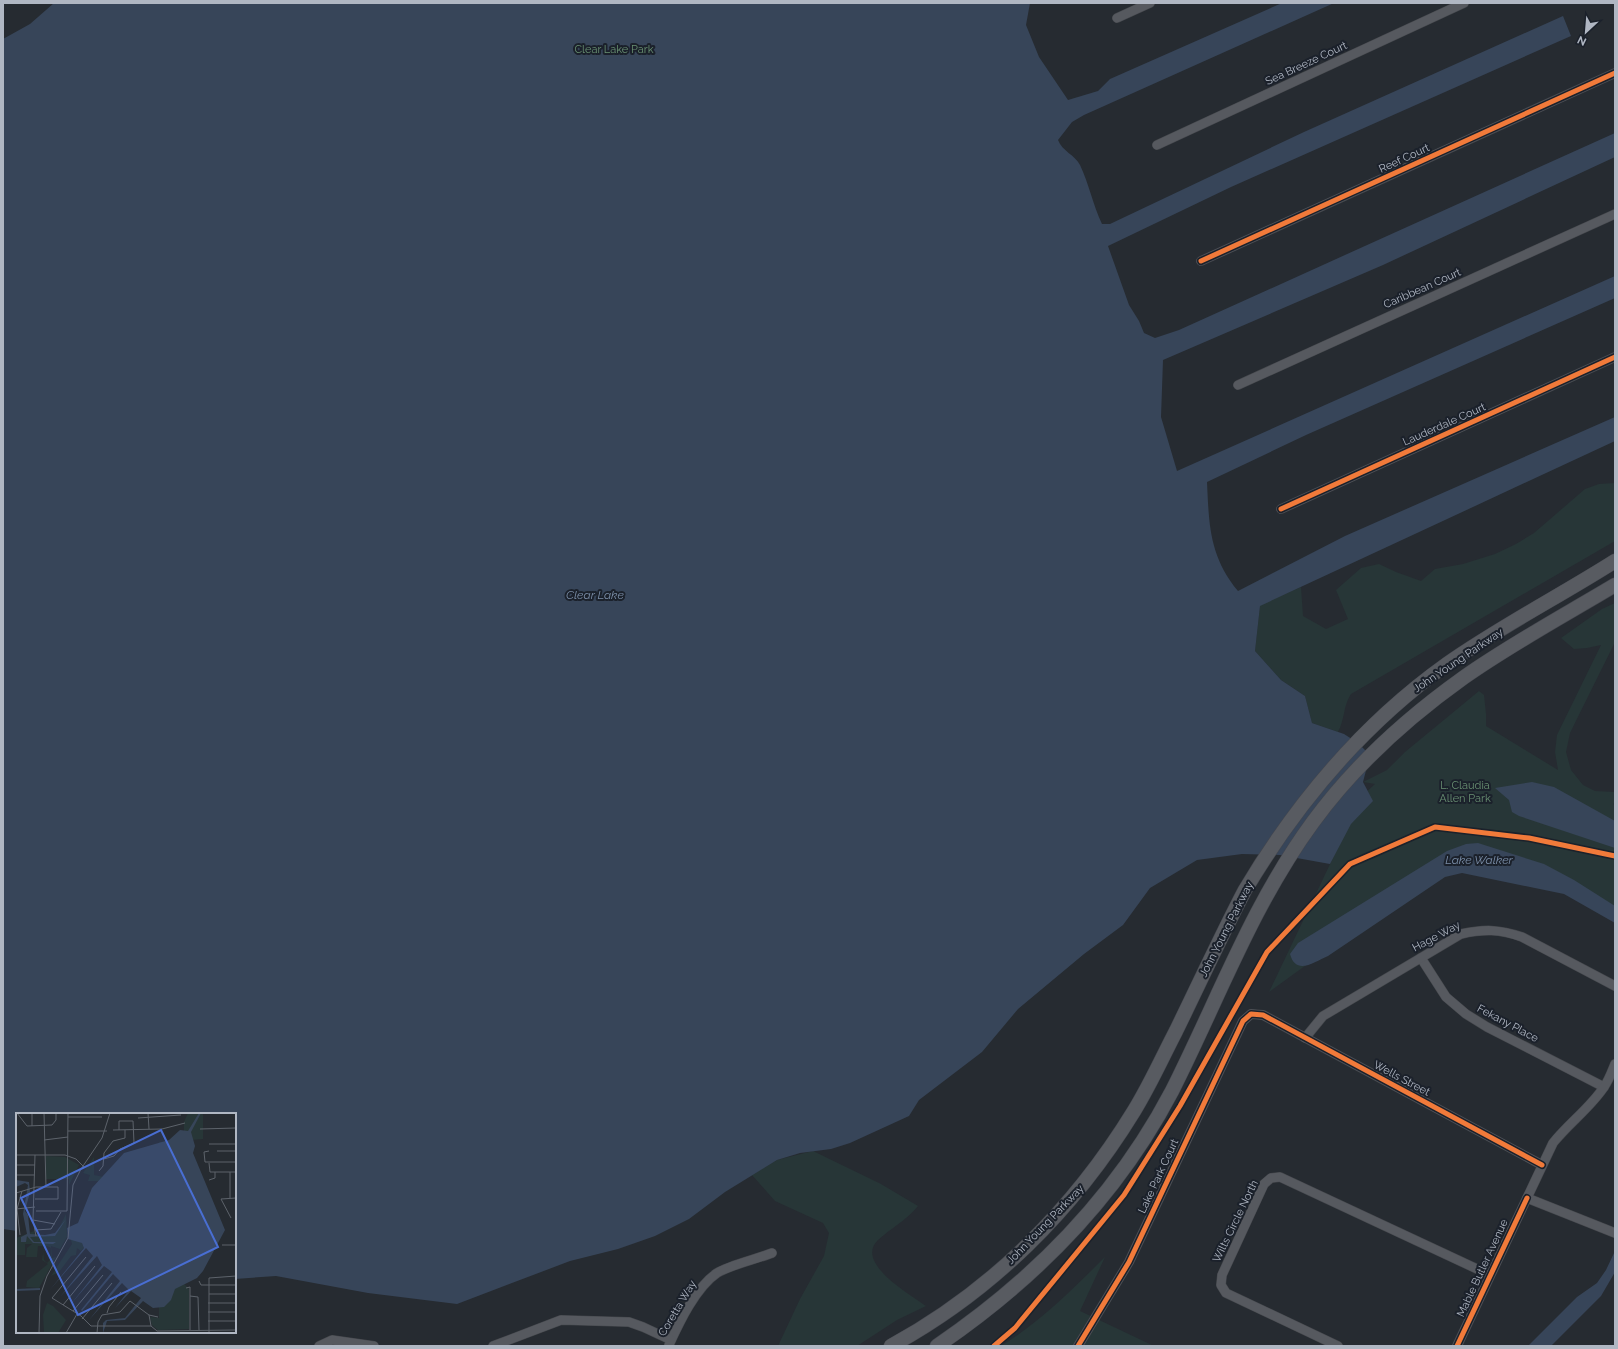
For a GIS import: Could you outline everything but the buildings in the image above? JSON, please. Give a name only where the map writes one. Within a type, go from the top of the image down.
[{"type":"main road","name":"John Young Parkway","points":[[891,1346],[936,1320],[989,1280],[1038,1234],[1085,1182],[1121,1132],[1146,1089],[1245,890],[1295,812],[1330,769],[1369,728],[1419,685],[1460,655],[1615,561]]},
{"type":"main road","name":"John Young Parkway","points":[[937,1346],[972,1322],[1011,1291],[1052,1254],[1084,1219],[1123,1170],[1155,1120],[1180,1072],[1263,900],[1285,862],[1314,820],[1333,797],[1383,743],[1430,702],[1465,677],[1615,585]]},
{"type":"main road","points":[[1084,1219],[1088,1200],[1088,1187],[1085,1182]]},
{"type":"street","points":[[1117,18],[1150,3]]},
{"type":"street","name":"Sea Breeze Court","points":[[1157,144],[1464,3]]},
{"type":"street","name":"Reef Court","points":[[1202,262],[1615,73]]},
{"type":"street","name":"Caribbean Court","points":[[1238,385],[1615,214]]},
{"type":"street","name":"Lauderdale Court","points":[[1281,509],[1615,357]]},
{"type":"street","name":"Hage Way","points":[[1305,1038],[1323,1016],[1461,934],[1481,929],[1506,932],[1522,937],[1615,986]]},
{"type":"street","name":"Fekany Place","points":[[1421,958],[1446,996],[1466,1014],[1487,1027],[1604,1087]]},
{"type":"street","name":"Wells Street","points":[[1251,1014],[1263,1015],[1542,1165]]},
{"type":"street","name":"Lake Park Court","points":[[1078,1346],[1129,1262],[1243,1021],[1251,1014]]},
{"type":"street","name":"Mable Butler Avenue","points":[[1456,1346],[1553,1143],[1604,1087],[1615,1064]]},
{"type":"street","name":"Wilts Circle North","points":[[1337,1346],[1226,1293],[1221,1285],[1222,1275],[1264,1184],[1271,1178],[1280,1177],[1490,1275]]},
{"type":"street","points":[[1527,1198],[1615,1233]]},
{"type":"street","name":"Coretta Way","points":[[669,1343],[699,1291],[707,1282],[718,1273],[772,1253]]},
{"type":"street","points":[[493,1346],[561,1320],[629,1322],[643,1327],[669,1343]]},
{"type":"street","points":[[319,1346],[332,1340],[374,1346]]},
{"type":"green space","points":[[1615,483],[1615,541],[1351,694],[1348,699],[1338,732],[1312,723],[1305,696],[1281,680],[1255,651],[1260,605],[1301,587],[1303,616],[1326,629],[1348,619],[1336,590],[1361,568],[1379,564],[1421,581],[1435,569],[1463,564],[1495,554],[1516,544],[1534,533],[1585,489],[1599,484]]},
{"type":"green space","name":"L. Claudia Allen Park","points":[[1615,603],[1615,642],[1570,733],[1566,752],[1571,770],[1583,785],[1595,791],[1615,792],[1615,803],[1613,804],[1615,805],[1615,920],[1556,880],[1454,858],[1269,992],[1363,795],[1375,784],[1363,782],[1387,770],[1405,752],[1479,691],[1484,695],[1486,726],[1558,770],[1555,752],[1557,735],[1601,645],[1574,649],[1561,638],[1602,609]]},
{"type":"green space","points":[[813,1151],[881,1184],[918,1206],[909,1216],[878,1240],[873,1249],[873,1258],[887,1278],[926,1306],[897,1320],[857,1346],[778,1346],[800,1299],[824,1256],[829,1233],[823,1223],[775,1201],[752,1175],[777,1160]]},
{"type":"green space","points":[[1105,1257],[1080,1311],[1154,1346],[1001,1346],[1043,1316]]},
{"type":"water","name":"Clear Lake","points":[[54,3],[1030,3],[1026,25],[1039,57],[1068,100],[1098,91],[1110,79],[1282,3],[1334,3],[1084,115],[1072,122],[1058,140],[1062,147],[1075,158],[1080,165],[1102,224],[1110,224],[1304,132],[1563,16],[1571,36],[1231,187],[1108,246],[1129,305],[1139,321],[1144,333],[1155,338],[1179,330],[1615,133],[1615,157],[1383,265],[1163,360],[1161,417],[1177,471],[1615,276],[1615,298],[1306,435],[1207,482],[1212,539],[1221,565],[1228,578],[1238,591],[1345,536],[1615,417],[1615,441],[1260,606],[1255,651],[1281,680],[1305,696],[1312,723],[1344,734],[1358,743],[1370,755],[1363,782],[1373,801],[1351,824],[1330,864],[1280,855],[1242,854],[1197,860],[1150,888],[1123,925],[1084,954],[1018,1009],[982,1052],[919,1100],[909,1116],[850,1143],[831,1149],[800,1153],[777,1160],[725,1192],[689,1219],[655,1236],[618,1249],[570,1261],[457,1304],[368,1293],[276,1276],[236,1279],[236,1113],[16,1113],[16,1231],[3,1229],[3,39],[30,24]]},
{"type":"water","points":[[1532,782],[1554,787],[1615,821],[1615,848],[1519,816],[1512,812],[1509,800],[1495,788]]},
{"type":"water","name":"Lake Walker","points":[[1478,843],[1544,864],[1574,880],[1615,906],[1615,923],[1564,894],[1462,873],[1445,877],[1328,956],[1306,966],[1301,966],[1293,961],[1290,954],[1298,943],[1447,851],[1466,844]]},
{"type":"water","points":[[1615,1251],[1615,1272],[1601,1296],[1551,1346],[1528,1346],[1577,1297],[1597,1283],[1606,1270]]},
{"type":"cycle path","points":[[1201,261],[1615,73]]},
{"type":"cycle path","points":[[1281,509],[1615,357]]},
{"type":"cycle path","points":[[994,1346],[1015,1328],[1124,1195],[1180,1106],[1267,952],[1350,864],[1435,827],[1529,838],[1615,856]]},
{"type":"cycle path","points":[[1078,1346],[1129,1262],[1243,1021],[1251,1014],[1263,1015],[1542,1165]]},
{"type":"cycle path","points":[[1457,1346],[1527,1198]]},
{"type":"park label","name":"Clear Lake Park","points":[[614,49]]}]
